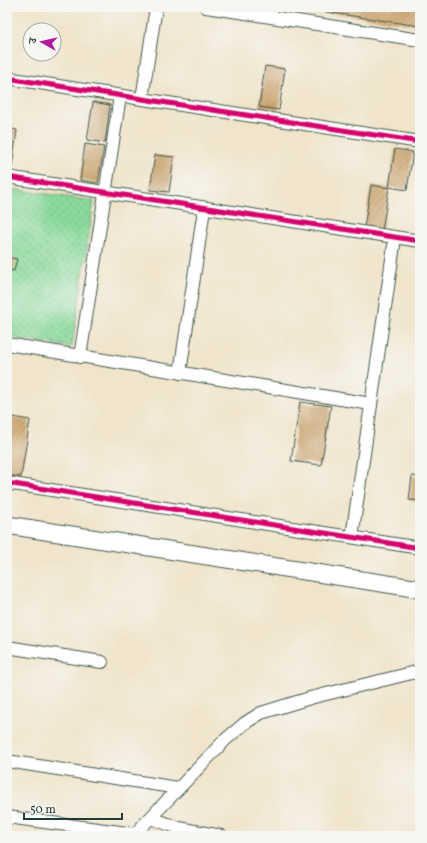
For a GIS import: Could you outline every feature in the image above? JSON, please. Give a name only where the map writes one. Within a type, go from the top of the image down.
[{"type":"street","points":[[142,99],[156,7]]},
{"type":"street","points":[[206,7],[420,40]]},
{"type":"street","points":[[7,78],[420,142]]},
{"type":"street","points":[[80,357],[120,96]]},
{"type":"street","points":[[7,177],[204,209],[420,241]]},
{"type":"street","points":[[180,373],[204,209]]},
{"type":"street","points":[[352,538],[396,238]]},
{"type":"street","points":[[7,344],[371,404]]},
{"type":"street","points":[[7,483],[420,548]]},
{"type":"street","points":[[7,526],[420,589]]},
{"type":"street","points":[[7,647],[102,662]]},
{"type":"street","points":[[7,817],[134,835],[225,740],[245,723],[261,714],[310,698],[420,671]]},
{"type":"street","points":[[7,761],[178,788]]},
{"type":"street","points":[[151,818],[179,828],[221,836]]},
{"type":"green space","points":[[7,188],[94,201],[72,347],[7,337]]},
{"type":"building","points":[[420,7],[420,26],[299,8]]},
{"type":"building","points":[[265,66],[285,69],[279,110],[259,107]]},
{"type":"building","points":[[93,102],[110,105],[105,143],[87,140]]},
{"type":"building","points":[[7,128],[17,130],[12,167],[7,167]]},
{"type":"building","points":[[85,144],[104,147],[98,183],[80,180]]},
{"type":"building","points":[[395,149],[413,152],[407,190],[389,187]]},
{"type":"building","points":[[155,155],[174,157],[169,192],[150,190]]},
{"type":"building","points":[[371,185],[389,188],[382,231],[364,228]]},
{"type":"building","points":[[7,257],[17,259],[14,271],[7,270]]},
{"type":"building","points":[[300,402],[331,406],[321,465],[291,461]]},
{"type":"building","points":[[7,416],[30,420],[21,477],[7,475]]},
{"type":"building","points":[[412,476],[420,477],[420,501],[409,500]]},
{"type":"cycle path","points":[[7,78],[420,142]]},
{"type":"cycle path","points":[[7,177],[420,241]]},
{"type":"cycle path","points":[[7,483],[420,548]]}]
